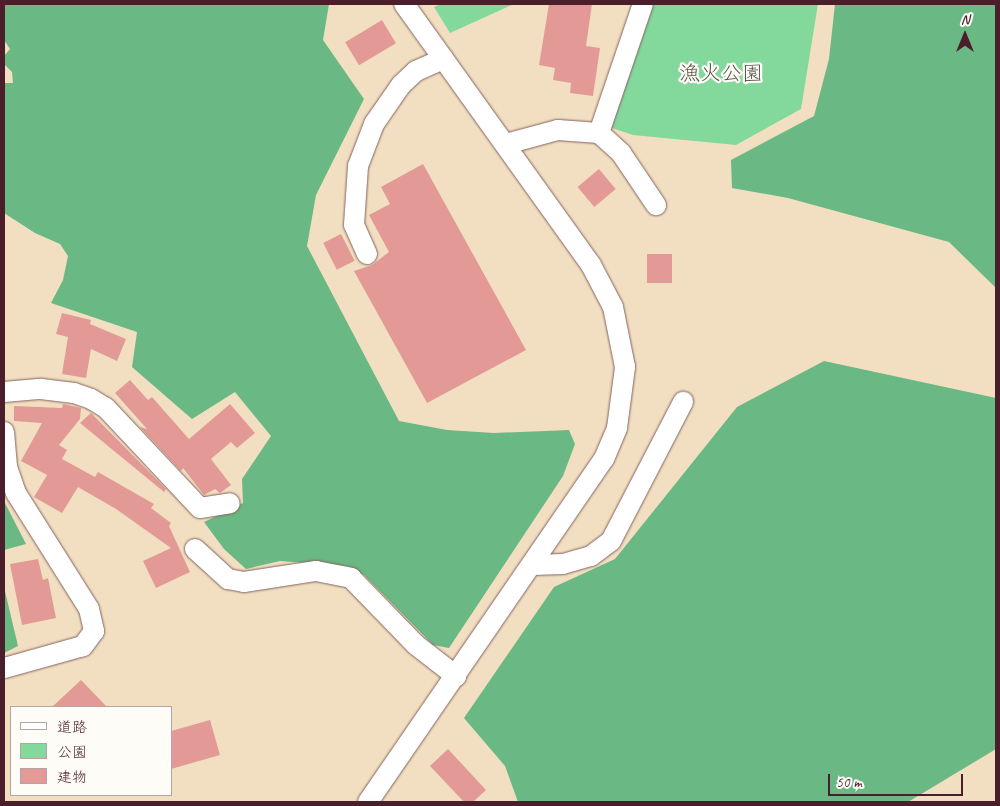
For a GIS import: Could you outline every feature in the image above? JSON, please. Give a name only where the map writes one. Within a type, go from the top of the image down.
[{"type":"street","points":[[368,802],[533,565],[604,459],[617,428],[625,367],[613,307],[591,265],[404,4]]},
{"type":"street","points":[[599,133],[642,4]]},
{"type":"street","points":[[367,254],[354,225],[358,166],[374,124],[401,84],[416,71],[443,59]]},
{"type":"street","points":[[506,144],[558,130],[599,133],[621,153],[656,205]]},
{"type":"street","points":[[4,392],[40,389],[74,393],[91,399],[106,408],[200,508],[230,503]]},
{"type":"street","points":[[533,565],[573,561],[591,556],[611,542],[683,402]]},
{"type":"street","points":[[4,432],[7,467],[16,493],[89,609],[94,631],[84,646],[4,668]]},
{"type":"street","points":[[195,549],[228,579],[244,582],[316,571],[351,578],[416,645],[456,676]]},
{"type":"green space","points":[[4,4],[329,4],[323,40],[364,99],[316,195],[307,246],[399,421],[447,430],[494,433],[569,430],[575,444],[563,476],[449,648],[433,645],[364,575],[347,566],[280,561],[246,569],[224,549],[204,522],[243,503],[242,479],[271,436],[235,392],[192,419],[132,367],[137,332],[51,303],[63,280],[68,256],[60,244],[35,233],[4,213],[4,83],[13,83],[12,72],[4,64],[4,56],[10,49],[4,40]]},
{"type":"green space","points":[[441,4],[514,4],[450,33],[434,7]]},
{"type":"green space","name":"漁火公園","points":[[633,4],[818,4],[801,109],[736,145],[633,135],[594,122]]},
{"type":"green space","points":[[835,4],[996,4],[996,288],[949,242],[788,198],[732,188],[731,160],[814,116],[829,59]]},
{"type":"green space","points":[[824,361],[996,398],[996,749],[908,802],[518,802],[505,766],[464,718],[554,587],[615,559],[737,407]]},
{"type":"green space","points":[[4,501],[26,544],[4,550]]},
{"type":"green space","points":[[4,587],[18,646],[4,653]]},
{"type":"building","points":[[549,4],[592,4],[586,46],[600,48],[593,96],[570,93],[571,83],[553,80],[555,68],[539,65]]},
{"type":"building","points":[[382,20],[396,43],[359,65],[345,42]]},
{"type":"building","points":[[423,164],[526,350],[427,403],[354,271],[372,265],[389,252],[369,215],[390,204],[381,187]]},
{"type":"building","points":[[599,169],[616,189],[594,207],[578,187]]},
{"type":"building","points":[[341,234],[355,261],[337,270],[323,243]]},
{"type":"building","points":[[647,254],[672,254],[672,283],[647,283]]},
{"type":"building","points":[[62,313],[91,320],[90,324],[126,339],[117,361],[91,349],[86,378],[62,374],[68,337],[56,334]]},
{"type":"building","points":[[130,380],[148,400],[152,397],[189,439],[230,404],[255,433],[237,448],[231,442],[211,459],[231,485],[220,493],[215,489],[204,495],[183,468],[181,471],[140,427],[147,429],[115,393]]},
{"type":"building","points":[[63,404],[81,408],[80,419],[59,445],[67,450],[62,459],[95,477],[98,472],[154,504],[151,508],[171,523],[169,526],[190,572],[156,588],[143,561],[171,548],[116,509],[78,487],[62,513],[34,497],[47,475],[21,461],[42,423],[14,421],[14,406],[62,408]]},
{"type":"building","points":[[91,413],[166,489],[164,492],[80,423]]},
{"type":"building","points":[[38,559],[43,580],[48,578],[56,618],[22,625],[10,564]]},
{"type":"building","points":[[81,680],[106,706],[53,706]]},
{"type":"building","points":[[210,720],[220,755],[172,769],[172,731]]},
{"type":"building","points":[[448,749],[486,790],[473,802],[464,802],[430,766]]}]
